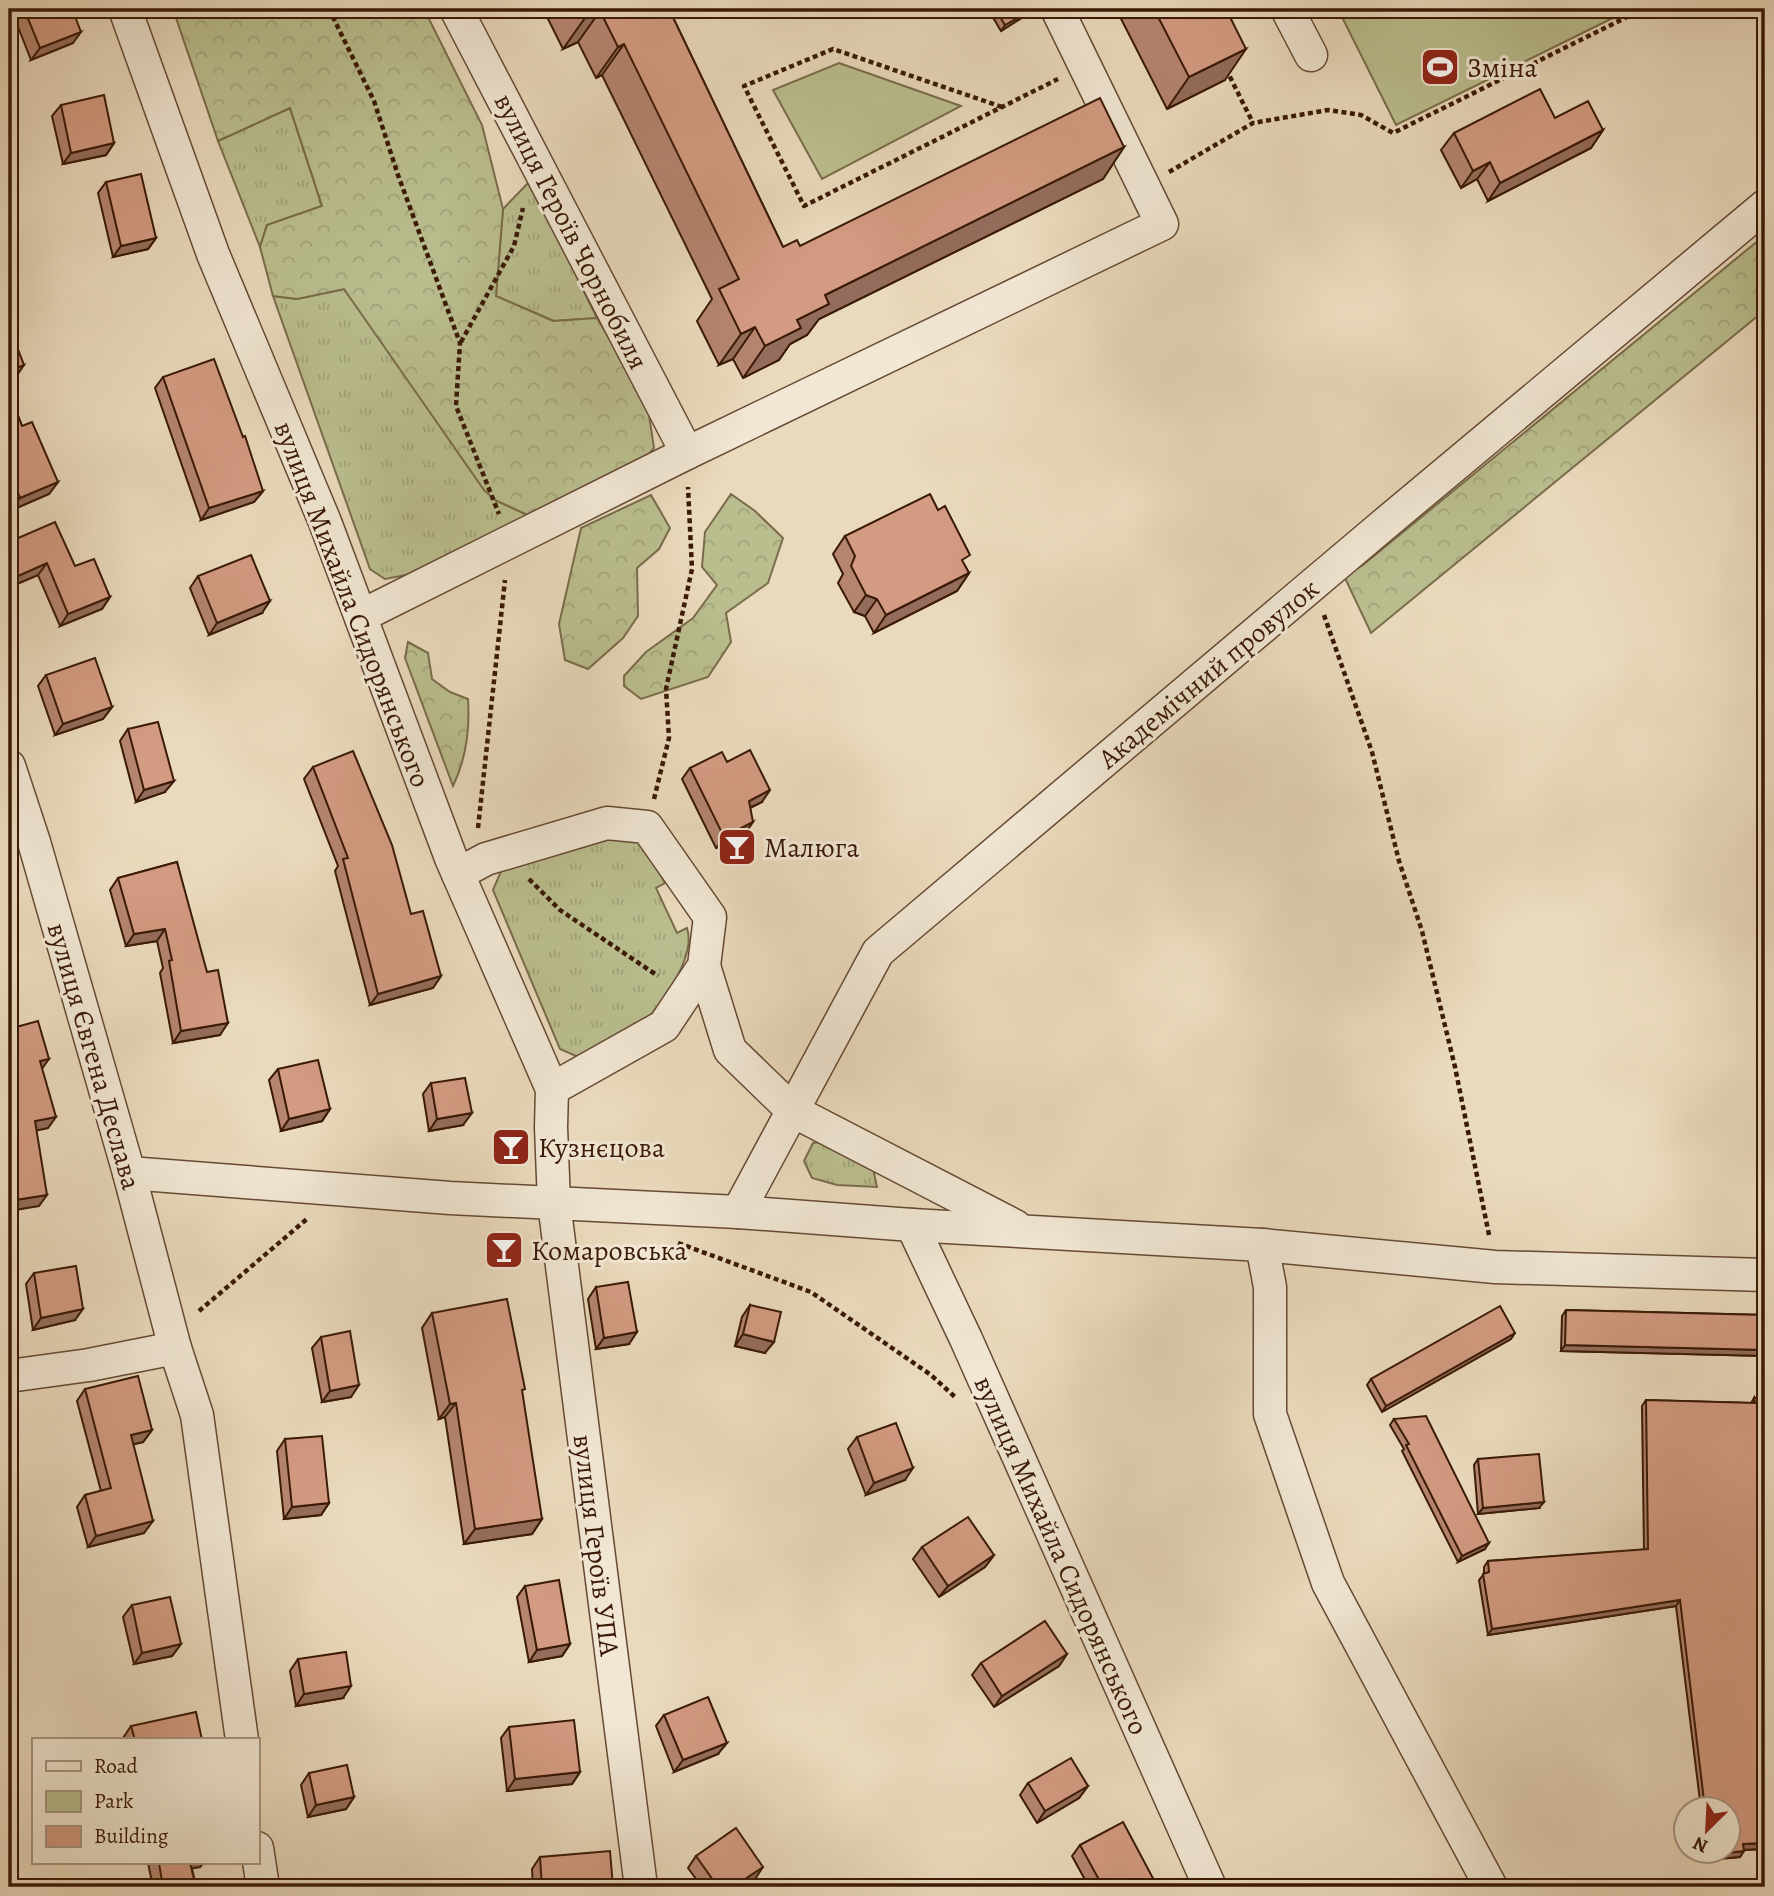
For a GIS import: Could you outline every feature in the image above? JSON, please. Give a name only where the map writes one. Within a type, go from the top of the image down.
[{"type":"street","name":"вулиця Михайла Сидорянського","points":[[125,9],[213,254],[325,522],[458,874],[552,1089],[554,1203]]},
{"type":"street","name":"вулиця Героїв Чорнобиля","points":[[456,9],[687,453]]},
{"type":"street","points":[[361,616],[687,453],[1162,223],[1057,9]]},
{"type":"street","points":[[1286,9],[1311,55]]},
{"type":"street","name":"Академічний провулок","points":[[738,1212],[878,952],[1765,206]]},
{"type":"street","name":"вулиця Євгена Деслава","points":[[9,766],[34,842],[129,1174],[173,1341],[197,1415],[242,1738]]},
{"type":"street","points":[[458,874],[486,859],[607,823],[648,827],[710,917],[704,966],[730,1050],[793,1111],[1026,1231]]},
{"type":"street","points":[[552,1089],[664,1026],[704,966]]},
{"type":"street","points":[[129,1174],[554,1203],[1262,1245],[1514,1274],[1765,1275]]},
{"type":"street","name":"вулиця Героїв УПА","points":[[554,1203],[641,1887]]},
{"type":"street","name":"вулиця Михайла Сидорянського","points":[[912,1225],[966,1339],[1210,1887]]},
{"type":"street","points":[[1262,1245],[1270,1287],[1270,1414],[1328,1583],[1491,1887]]},
{"type":"street","points":[[9,1376],[89,1365],[173,1341]]},
{"type":"street","points":[[259,1861],[263,1887]]},
{"type":"path","points":[[330,9],[374,101],[398,175],[460,343],[456,406],[510,541],[478,830],[486,859],[513,863],[560,910],[686,995]]},
{"type":"path","points":[[1144,187],[1253,123],[1328,110],[1361,115],[1394,133],[1643,9]]},
{"type":"path","points":[[1002,107],[833,49],[744,86],[804,206],[1002,107],[1085,65]]},
{"type":"path","points":[[1225,66],[1253,123]]},
{"type":"path","points":[[460,343],[514,246],[536,161]]},
{"type":"path","points":[[648,827],[669,738],[666,689],[692,569],[687,453]]},
{"type":"path","points":[[1313,584],[1372,752],[1399,861],[1422,931],[1455,1067],[1514,1274]]},
{"type":"path","points":[[173,1341],[314,1213]]},
{"type":"path","points":[[675,1241],[811,1292],[931,1375],[961,1403]]},
{"type":"green space","points":[[173,9],[424,9],[482,125],[503,209],[496,296],[553,321],[597,318],[647,402],[654,448],[642,462],[532,517],[495,500],[484,490],[344,289],[297,299],[273,296],[260,247],[267,225],[322,206],[290,108],[218,141]]},
{"type":"green space","name":"Зміна","points":[[1338,9],[1631,9],[1396,125]]},
{"type":"green space","points":[[839,63],[961,106],[822,179],[773,90]]},
{"type":"green space","points":[[290,108],[322,206],[267,225],[260,247],[218,141]]},
{"type":"green space","points":[[530,181],[597,318],[554,321],[496,296],[503,209]]},
{"type":"green space","points":[[1765,235],[1765,310],[1371,633],[1344,576],[1363,565]]},
{"type":"green space","points":[[344,289],[495,500],[532,517],[406,575],[385,579],[370,569],[273,296],[297,299]]},
{"type":"green space","points":[[731,494],[755,511],[783,538],[768,583],[726,613],[731,642],[708,677],[641,699],[624,686],[624,676],[646,652],[693,618],[717,585],[702,567],[705,532]]},
{"type":"green space","points":[[651,495],[670,528],[659,549],[637,568],[638,616],[623,638],[588,669],[565,660],[559,624],[581,528]]},
{"type":"green space","points":[[408,642],[428,653],[432,679],[450,692],[468,699],[466,744],[453,786],[405,658]]},
{"type":"green space","points":[[629,816],[665,883],[656,888],[677,933],[687,928],[689,940],[681,969],[673,984],[643,1023],[621,1039],[578,1057],[560,1049],[493,890],[502,869]]},
{"type":"green space","points":[[830,1140],[873,1168],[877,1187],[837,1185],[812,1178],[804,1161],[813,1143]]},
{"type":"building","points":[[24,9],[72,9],[81,32],[40,48]]},
{"type":"building","points":[[580,9],[669,9],[783,247],[797,240],[800,246],[1100,98],[1124,147],[825,295],[829,304],[797,320],[801,328],[765,346],[755,327],[741,334],[719,289],[739,279],[624,44],[618,47],[600,11],[585,18]]},
{"type":"building","points":[[995,9],[1026,9],[1028,12],[1005,25]]},
{"type":"building","points":[[1154,9],[1226,9],[1246,49],[1189,77]]},
{"type":"building","points":[[1540,89],[1555,118],[1588,101],[1603,130],[1500,183],[1490,162],[1473,171],[1454,133]]},
{"type":"building","points":[[104,95],[114,143],[71,153],[61,105]]},
{"type":"building","points":[[141,174],[156,238],[121,246],[106,182]]},
{"type":"building","points":[[9,329],[24,365],[9,371]]},
{"type":"building","points":[[214,359],[243,437],[245,436],[263,491],[209,508],[163,377]]},
{"type":"building","points":[[9,392],[22,426],[32,422],[58,482],[20,498],[9,471]]},
{"type":"building","points":[[930,494],[938,510],[945,506],[970,555],[962,560],[969,573],[886,615],[877,599],[866,595],[851,566],[855,556],[845,536]]},
{"type":"building","points":[[55,522],[75,566],[94,559],[110,597],[68,614],[47,563],[18,576],[9,555],[9,542]]},
{"type":"building","points":[[251,555],[270,601],[217,623],[198,576]]},
{"type":"building","points":[[95,658],[112,707],[63,724],[46,675]]},
{"type":"building","points":[[158,722],[174,781],[144,790],[128,729]]},
{"type":"building","points":[[750,750],[770,790],[749,801],[753,822],[724,837],[690,768],[722,752],[727,762]]},
{"type":"building","points":[[353,751],[392,845],[411,914],[423,911],[441,976],[378,994],[343,859],[348,858],[313,767]]},
{"type":"building","points":[[177,862],[207,972],[218,970],[228,1023],[181,1031],[169,961],[172,960],[165,929],[134,934],[118,878]]},
{"type":"building","points":[[38,1021],[49,1059],[40,1061],[56,1117],[35,1121],[47,1195],[9,1201],[9,1029]]},
{"type":"building","points":[[318,1060],[330,1109],[289,1119],[278,1069]]},
{"type":"building","points":[[465,1078],[472,1113],[437,1119],[431,1083]]},
{"type":"building","points":[[76,1266],[83,1309],[41,1318],[34,1273]]},
{"type":"building","points":[[628,1282],[637,1332],[604,1338],[596,1287]]},
{"type":"building","points":[[507,1299],[525,1389],[522,1390],[542,1519],[475,1529],[456,1403],[450,1404],[432,1313]]},
{"type":"building","points":[[750,1305],[781,1312],[774,1342],[743,1334]]},
{"type":"building","points":[[1500,1306],[1515,1333],[1386,1406],[1371,1379]]},
{"type":"building","points":[[1566,1310],[1765,1315],[1765,1350],[1565,1345]]},
{"type":"building","points":[[350,1331],[359,1385],[330,1391],[321,1337]]},
{"type":"building","points":[[138,1376],[152,1430],[131,1435],[153,1521],[96,1536],[85,1495],[111,1488],[85,1389]]},
{"type":"building","points":[[1765,1397],[1765,1843],[1743,1844],[1742,1851],[1742,1794],[1703,1794],[1680,1600],[1492,1629],[1483,1574],[1489,1572],[1488,1561],[1648,1549],[1646,1400],[1755,1403],[1754,1398]]},
{"type":"building","points":[[1426,1416],[1489,1543],[1462,1556],[1406,1445],[1409,1444],[1394,1419]]},
{"type":"building","points":[[896,1423],[913,1468],[874,1483],[857,1437]]},
{"type":"building","points":[[322,1436],[329,1503],[292,1507],[285,1439]]},
{"type":"building","points":[[1539,1454],[1544,1502],[1483,1508],[1478,1459]]},
{"type":"building","points":[[968,1517],[994,1555],[948,1586],[922,1547]]},
{"type":"building","points":[[559,1580],[570,1644],[537,1650],[525,1586]]},
{"type":"building","points":[[170,1597],[181,1644],[142,1653],[132,1605]]},
{"type":"building","points":[[1045,1621],[1067,1654],[1002,1696],[981,1663]]},
{"type":"building","points":[[346,1652],[351,1686],[304,1694],[298,1659]]},
{"type":"building","points":[[708,1697],[727,1743],[683,1760],[664,1715]]},
{"type":"building","points":[[196,1712],[202,1738],[134,1738],[131,1726]]},
{"type":"building","points":[[574,1720],[580,1772],[515,1779],[509,1727]]},
{"type":"building","points":[[1071,1758],[1088,1786],[1045,1811],[1028,1783]]},
{"type":"building","points":[[347,1765],[354,1797],[316,1805],[309,1773]]},
{"type":"building","points":[[1123,1822],[1155,1882],[1144,1887],[1103,1887],[1080,1845]]},
{"type":"building","points":[[736,1828],[763,1867],[733,1887],[718,1887],[696,1856]]},
{"type":"building","points":[[610,1851],[613,1887],[542,1887],[540,1857]]},
{"type":"building","points":[[159,1864],[190,1864],[196,1887],[163,1887]]},
{"type":"place","name":"Зміна","points":[[1440,67]]},
{"type":"place","name":"Малюга","points":[[737,847]]},
{"type":"place","name":"Кузнєцова","points":[[511,1147]]},
{"type":"place","name":"Комаровська","points":[[504,1250]]}]
